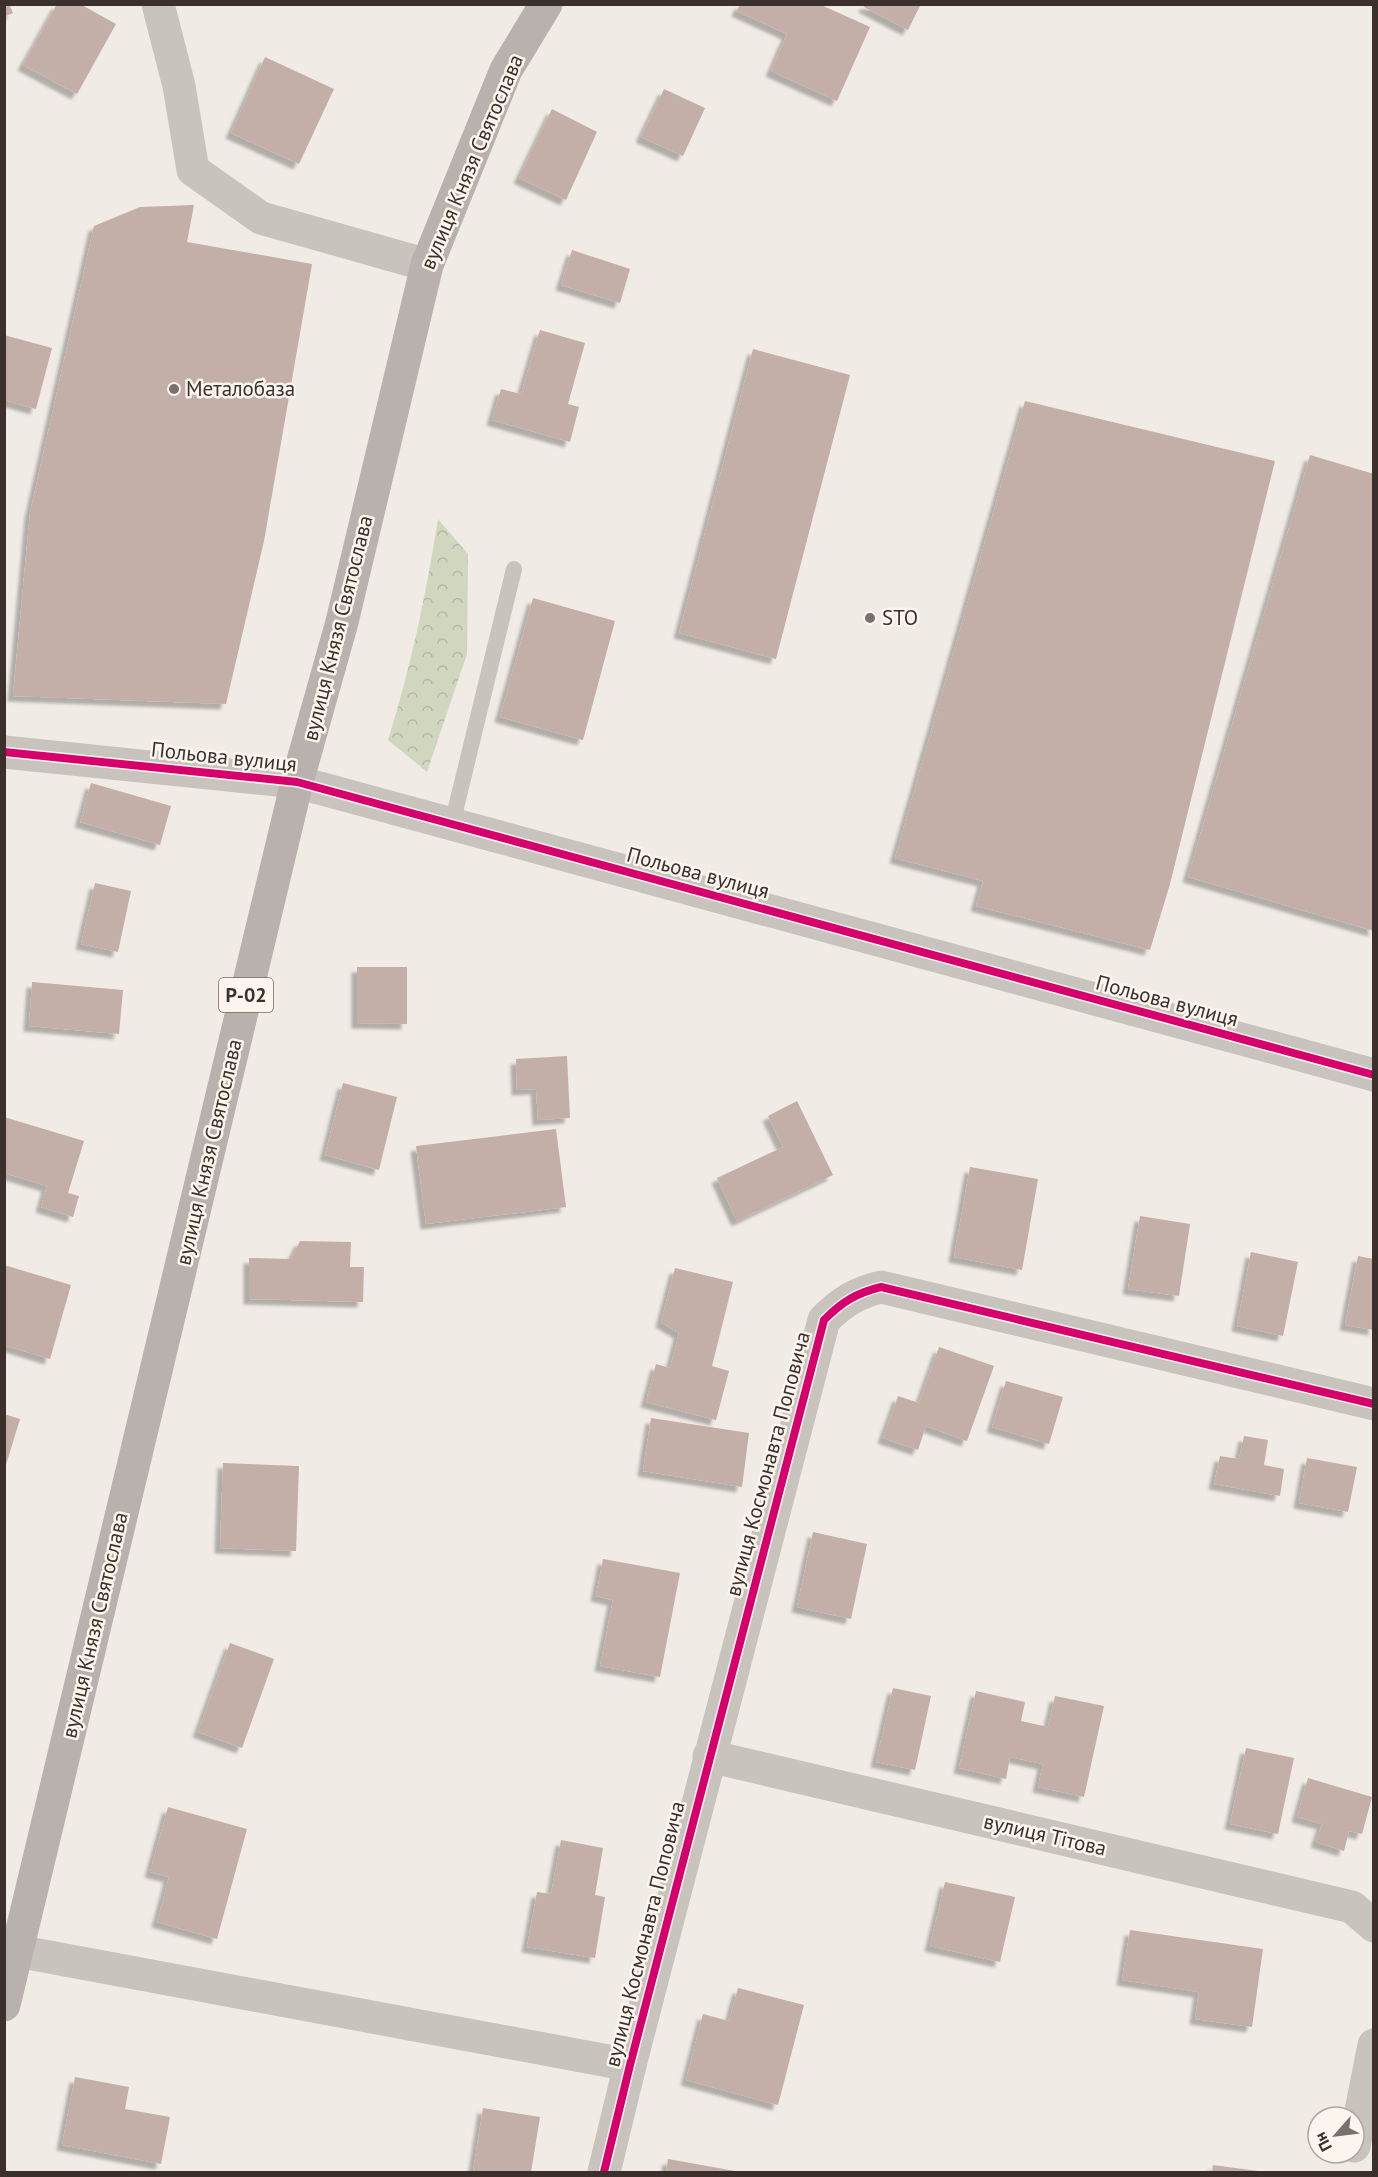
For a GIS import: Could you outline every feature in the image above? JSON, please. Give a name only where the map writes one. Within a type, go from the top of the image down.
[{"type":"main road","name":"вулиця Князя Святослава","points":[[4,2005],[297,782],[342,622],[427,265],[506,70],[546,4]]},
{"type":"street","points":[[158,4],[179,86],[193,170],[261,218],[427,265]]},
{"type":"street","name":"Польова вулиця","points":[[4,752],[297,782],[1374,1076]]},
{"type":"street","name":"вулиця Космонавта Поповича","points":[[604,2172],[709,1756],[824,1320],[840,1303],[858,1293],[881,1287],[1374,1404]]},
{"type":"street","name":"вулиця Тітова","points":[[709,1756],[1352,1907],[1374,1926]]},
{"type":"street","points":[[17,1951],[630,2065]]},
{"type":"street","points":[[1362,2105],[1374,2044]]},
{"type":"lane","points":[[452,824],[514,569]]},
{"type":"green space","points":[[438,519],[468,554],[467,654],[427,772],[388,740],[417,630]]},
{"type":"building","points":[[4,4],[9,4],[13,13],[4,17]]},
{"type":"building","points":[[57,4],[80,4],[116,24],[77,94],[23,65]]},
{"type":"building","points":[[740,4],[819,4],[870,27],[837,101],[771,71],[787,34],[737,11]]},
{"type":"building","points":[[865,4],[921,4],[908,30],[864,7]]},
{"type":"building","points":[[265,57],[334,89],[299,164],[231,133]]},
{"type":"building","points":[[664,89],[705,108],[683,156],[641,137]]},
{"type":"building","points":[[552,109],[597,132],[566,200],[519,178]]},
{"type":"building","name":"Металобаза","points":[[194,205],[187,242],[312,264],[264,541],[226,704],[13,696],[30,513],[94,226],[140,207]]},
{"type":"building","points":[[572,250],[630,269],[620,303],[561,285]]},
{"type":"building","points":[[540,330],[585,343],[568,404],[579,407],[570,442],[492,420],[501,389],[521,394]]},
{"type":"building","points":[[4,335],[52,348],[36,409],[4,400]]},
{"type":"building","points":[[753,349],[850,375],[776,659],[679,633]]},
{"type":"building","points":[[1025,401],[1275,461],[1170,884],[1150,950],[976,906],[983,881],[895,858]]},
{"type":"building","points":[[1310,455],[1374,474],[1374,931],[1188,877]]},
{"type":"building","points":[[533,598],[615,621],[583,740],[500,717]]},
{"type":"building","points":[[91,783],[171,806],[160,845],[80,822]]},
{"type":"building","points":[[95,883],[131,891],[118,952],[81,944]]},
{"type":"building","points":[[357,967],[407,967],[407,1024],[357,1023]]},
{"type":"building","points":[[32,982],[123,990],[119,1034],[29,1026]]},
{"type":"building","points":[[567,1056],[570,1118],[538,1120],[536,1089],[517,1090],[516,1059]]},
{"type":"building","points":[[343,1083],[397,1097],[379,1170],[325,1155]]},
{"type":"building","points":[[797,1101],[833,1175],[737,1221],[717,1178],[783,1147],[768,1116]]},
{"type":"building","points":[[4,1117],[84,1141],[68,1193],[79,1196],[73,1217],[41,1207],[47,1186],[4,1173]]},
{"type":"building","points":[[556,1129],[566,1207],[426,1224],[416,1146]]},
{"type":"building","points":[[970,1167],[1038,1179],[1022,1270],[954,1257]]},
{"type":"building","points":[[1140,1216],[1190,1224],[1179,1296],[1128,1289]]},
{"type":"building","points":[[300,1241],[351,1242],[350,1267],[364,1267],[363,1302],[249,1299],[249,1258],[291,1259]]},
{"type":"building","points":[[1251,1252],[1298,1262],[1283,1336],[1237,1326]]},
{"type":"building","points":[[1358,1256],[1374,1259],[1374,1330],[1345,1325]]},
{"type":"building","points":[[4,1265],[71,1285],[50,1359],[4,1345]]},
{"type":"building","points":[[675,1268],[733,1282],[712,1366],[729,1371],[716,1420],[646,1402],[656,1364],[670,1368],[679,1333],[661,1322]]},
{"type":"building","points":[[939,1347],[994,1366],[967,1441],[926,1426],[918,1450],[883,1438],[898,1396],[919,1403]]},
{"type":"building","points":[[1006,1381],[1063,1397],[1049,1444],[992,1427]]},
{"type":"building","points":[[4,1414],[20,1419],[5,1468],[4,1468]]},
{"type":"building","points":[[651,1418],[749,1433],[742,1487],[643,1471]]},
{"type":"building","points":[[1244,1436],[1268,1440],[1264,1465],[1284,1469],[1280,1496],[1214,1484],[1220,1456],[1239,1459]]},
{"type":"building","points":[[1307,1458],[1357,1467],[1348,1512],[1299,1503]]},
{"type":"building","points":[[223,1463],[299,1466],[296,1551],[220,1548]]},
{"type":"building","points":[[813,1532],[867,1544],[851,1619],[797,1607]]},
{"type":"building","points":[[603,1559],[680,1573],[660,1677],[600,1666],[613,1600],[596,1596]]},
{"type":"building","points":[[230,1643],[274,1659],[242,1748],[198,1732]]},
{"type":"building","points":[[893,1688],[931,1696],[915,1770],[876,1762]]},
{"type":"building","points":[[976,1691],[1025,1702],[1021,1721],[1048,1727],[1055,1696],[1104,1706],[1084,1797],[1038,1787],[1043,1764],[1010,1757],[1006,1779],[959,1768]]},
{"type":"building","points":[[1246,1748],[1294,1758],[1278,1834],[1230,1824]]},
{"type":"building","points":[[1308,1778],[1372,1797],[1362,1834],[1349,1831],[1344,1851],[1316,1842],[1322,1824],[1297,1817]]},
{"type":"building","points":[[168,1807],[247,1829],[217,1939],[157,1922],[169,1877],[150,1872]]},
{"type":"building","points":[[561,1840],[603,1848],[595,1895],[605,1897],[595,1958],[527,1947],[537,1892],[551,1894]]},
{"type":"building","points":[[945,1882],[1015,1897],[1000,1962],[930,1946]]},
{"type":"building","points":[[1130,1930],[1263,1949],[1252,2027],[1195,2019],[1199,1992],[1122,1980]]},
{"type":"building","points":[[738,1988],[804,2005],[778,2105],[686,2080],[703,2014],[729,2021]]},
{"type":"building","points":[[75,2077],[129,2087],[125,2109],[170,2117],[161,2164],[62,2145]]},
{"type":"building","points":[[483,2108],[540,2117],[531,2172],[473,2172]]},
{"type":"building","points":[[668,2159],[735,2171],[735,2172],[666,2172]]},
{"type":"building","points":[[1213,2165],[1258,2171],[1258,2172],[1212,2172]]},
{"type":"cycle path","points":[[4,752],[297,782],[1374,1075]]},
{"type":"cycle path","points":[[604,2172],[824,1320],[850,1299],[881,1287],[1374,1404]]},
{"type":"place","name":"Металобаза","points":[[174,389]]},
{"type":"place","name":"STO","points":[[870,618]]}]
